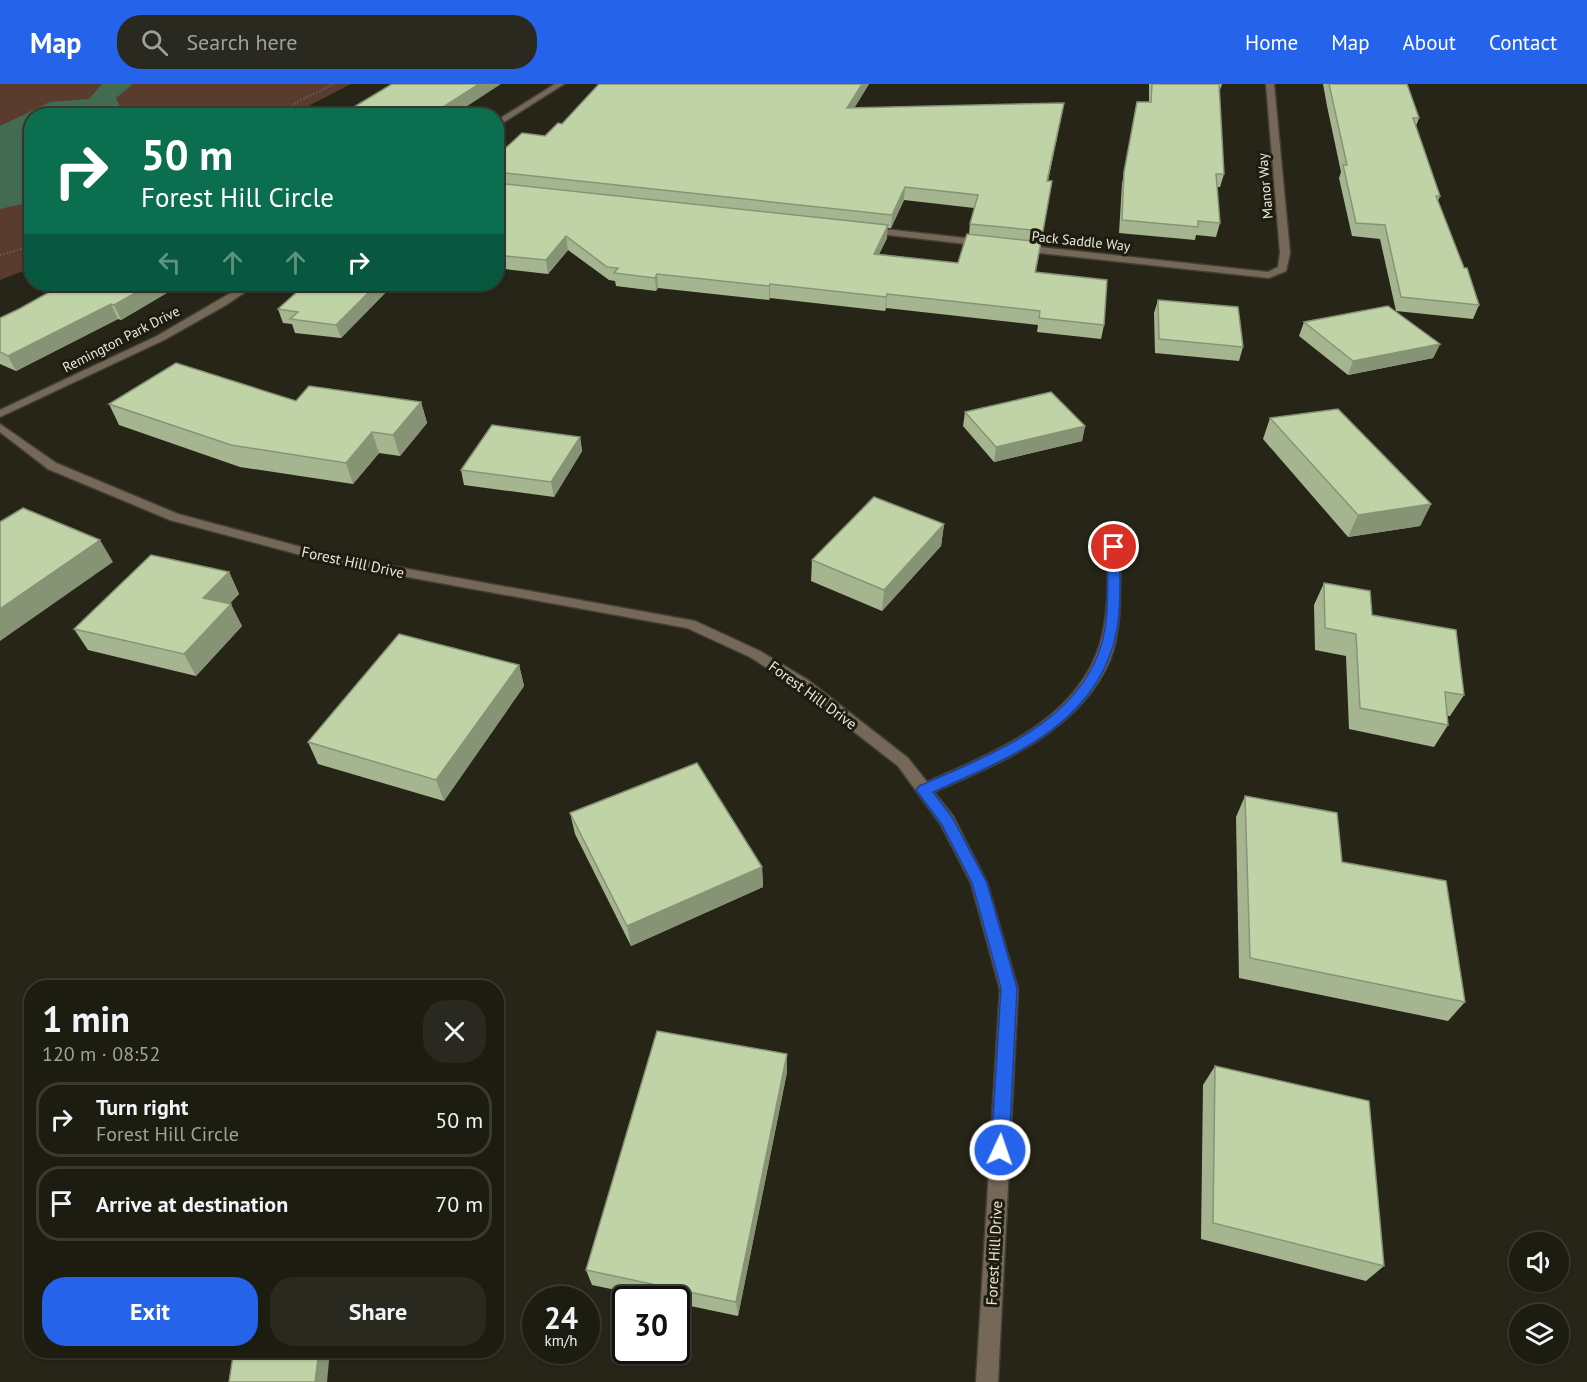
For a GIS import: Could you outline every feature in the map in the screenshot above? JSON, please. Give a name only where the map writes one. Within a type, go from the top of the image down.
[{"type":"street","points":[[504,120],[560,84]]},
{"type":"street","name":"Manor Way","points":[[1269,84],[1285,253],[1283,269],[1269,275]]},
{"type":"street","points":[[858,230],[989,244]]},
{"type":"street","name":"Pack Saddle Way","points":[[1013,247],[1269,275]]},
{"type":"street","name":"Remington Park Drive","points":[[0,414],[114,362],[166,335],[240,291]]},
{"type":"street","name":"Forest Hill Drive","points":[[0,427],[52,466],[174,517],[331,559],[690,624],[755,654],[802,684],[903,762],[947,821],[979,883],[1009,988],[987,1382]]},
{"type":"street","points":[[924,790],[1003,755],[1048,728],[1090,683],[1102,662],[1111,628],[1114,526]]},
{"type":"path","points":[[289,108],[334,84]]},
{"type":"path","points":[[0,255],[24,248]]},
{"type":"shaded area","points":[[0,84],[351,84],[305,108],[24,108],[24,271],[0,280]]},
{"type":"shaded area","points":[[102,84],[133,84],[116,98],[121,108],[38,108],[50,102],[89,99]]},
{"type":"shaded area","points":[[24,114],[24,204],[0,209],[0,126]]},
{"type":"building","points":[[392,84],[479,84],[442,108],[352,108]]},
{"type":"building","points":[[599,84],[862,84],[847,108],[1064,103],[1047,181],[1052,181],[1043,231],[970,224],[978,195],[905,187],[892,215],[504,173],[504,150],[522,133],[545,136],[558,123],[562,124]]},
{"type":"building","points":[[1152,84],[1219,84],[1224,174],[1216,174],[1220,223],[1198,221],[1198,227],[1122,220],[1124,172],[1137,102],[1151,102]]},
{"type":"building","points":[[1329,84],[1407,84],[1419,118],[1413,118],[1440,196],[1436,196],[1464,268],[1467,268],[1479,305],[1401,297],[1385,225],[1356,223],[1343,165],[1347,165]]},
{"type":"building","points":[[504,184],[888,225],[874,254],[958,263],[967,234],[1041,242],[1035,272],[1107,280],[1104,325],[1039,318],[1040,311],[887,294],[886,297],[657,274],[655,278],[614,273],[618,268],[607,267],[566,236],[546,260],[504,256]]},
{"type":"building","points":[[51,291],[139,291],[8,356],[0,352],[0,318]]},
{"type":"building","points":[[298,291],[370,291],[336,325],[290,319],[298,312],[278,309]]},
{"type":"building","points":[[1158,300],[1238,307],[1243,347],[1159,339]]},
{"type":"building","points":[[1388,306],[1440,344],[1353,361],[1304,322]]},
{"type":"building","points":[[176,363],[296,401],[309,386],[421,402],[393,435],[372,432],[346,463],[231,445],[109,404]]},
{"type":"building","points":[[1051,392],[1085,426],[996,447],[965,412]]},
{"type":"building","points":[[1338,409],[1431,504],[1358,515],[1270,418]]},
{"type":"building","points":[[492,425],[580,437],[551,482],[461,470]]},
{"type":"building","points":[[874,497],[944,524],[884,590],[812,560]]},
{"type":"building","points":[[23,508],[100,540],[0,609],[0,522]]},
{"type":"building","points":[[151,555],[229,572],[203,598],[231,604],[184,654],[74,629]]},
{"type":"building","points":[[1324,583],[1370,591],[1372,615],[1456,630],[1464,695],[1445,692],[1448,725],[1360,708],[1356,634],[1325,628]]},
{"type":"building","points":[[399,634],[519,665],[436,780],[308,742]]},
{"type":"building","points":[[697,763],[762,867],[627,926],[570,813]]},
{"type":"building","points":[[1245,796],[1337,813],[1342,862],[1446,881],[1465,1002],[1250,958]]},
{"type":"building","points":[[657,1031],[787,1054],[736,1302],[690,1292],[690,1286],[661,1286],[586,1270]]},
{"type":"building","points":[[1215,1066],[1369,1101],[1384,1266],[1213,1223]]},
{"type":"building","points":[[233,1358],[318,1358],[315,1382],[229,1382]]},
{"type":"route","points":[[1000,1150],[1009,988],[979,883],[947,821],[924,790],[1003,755],[1048,728],[1090,683],[1102,662],[1111,628],[1114,547]]}]
